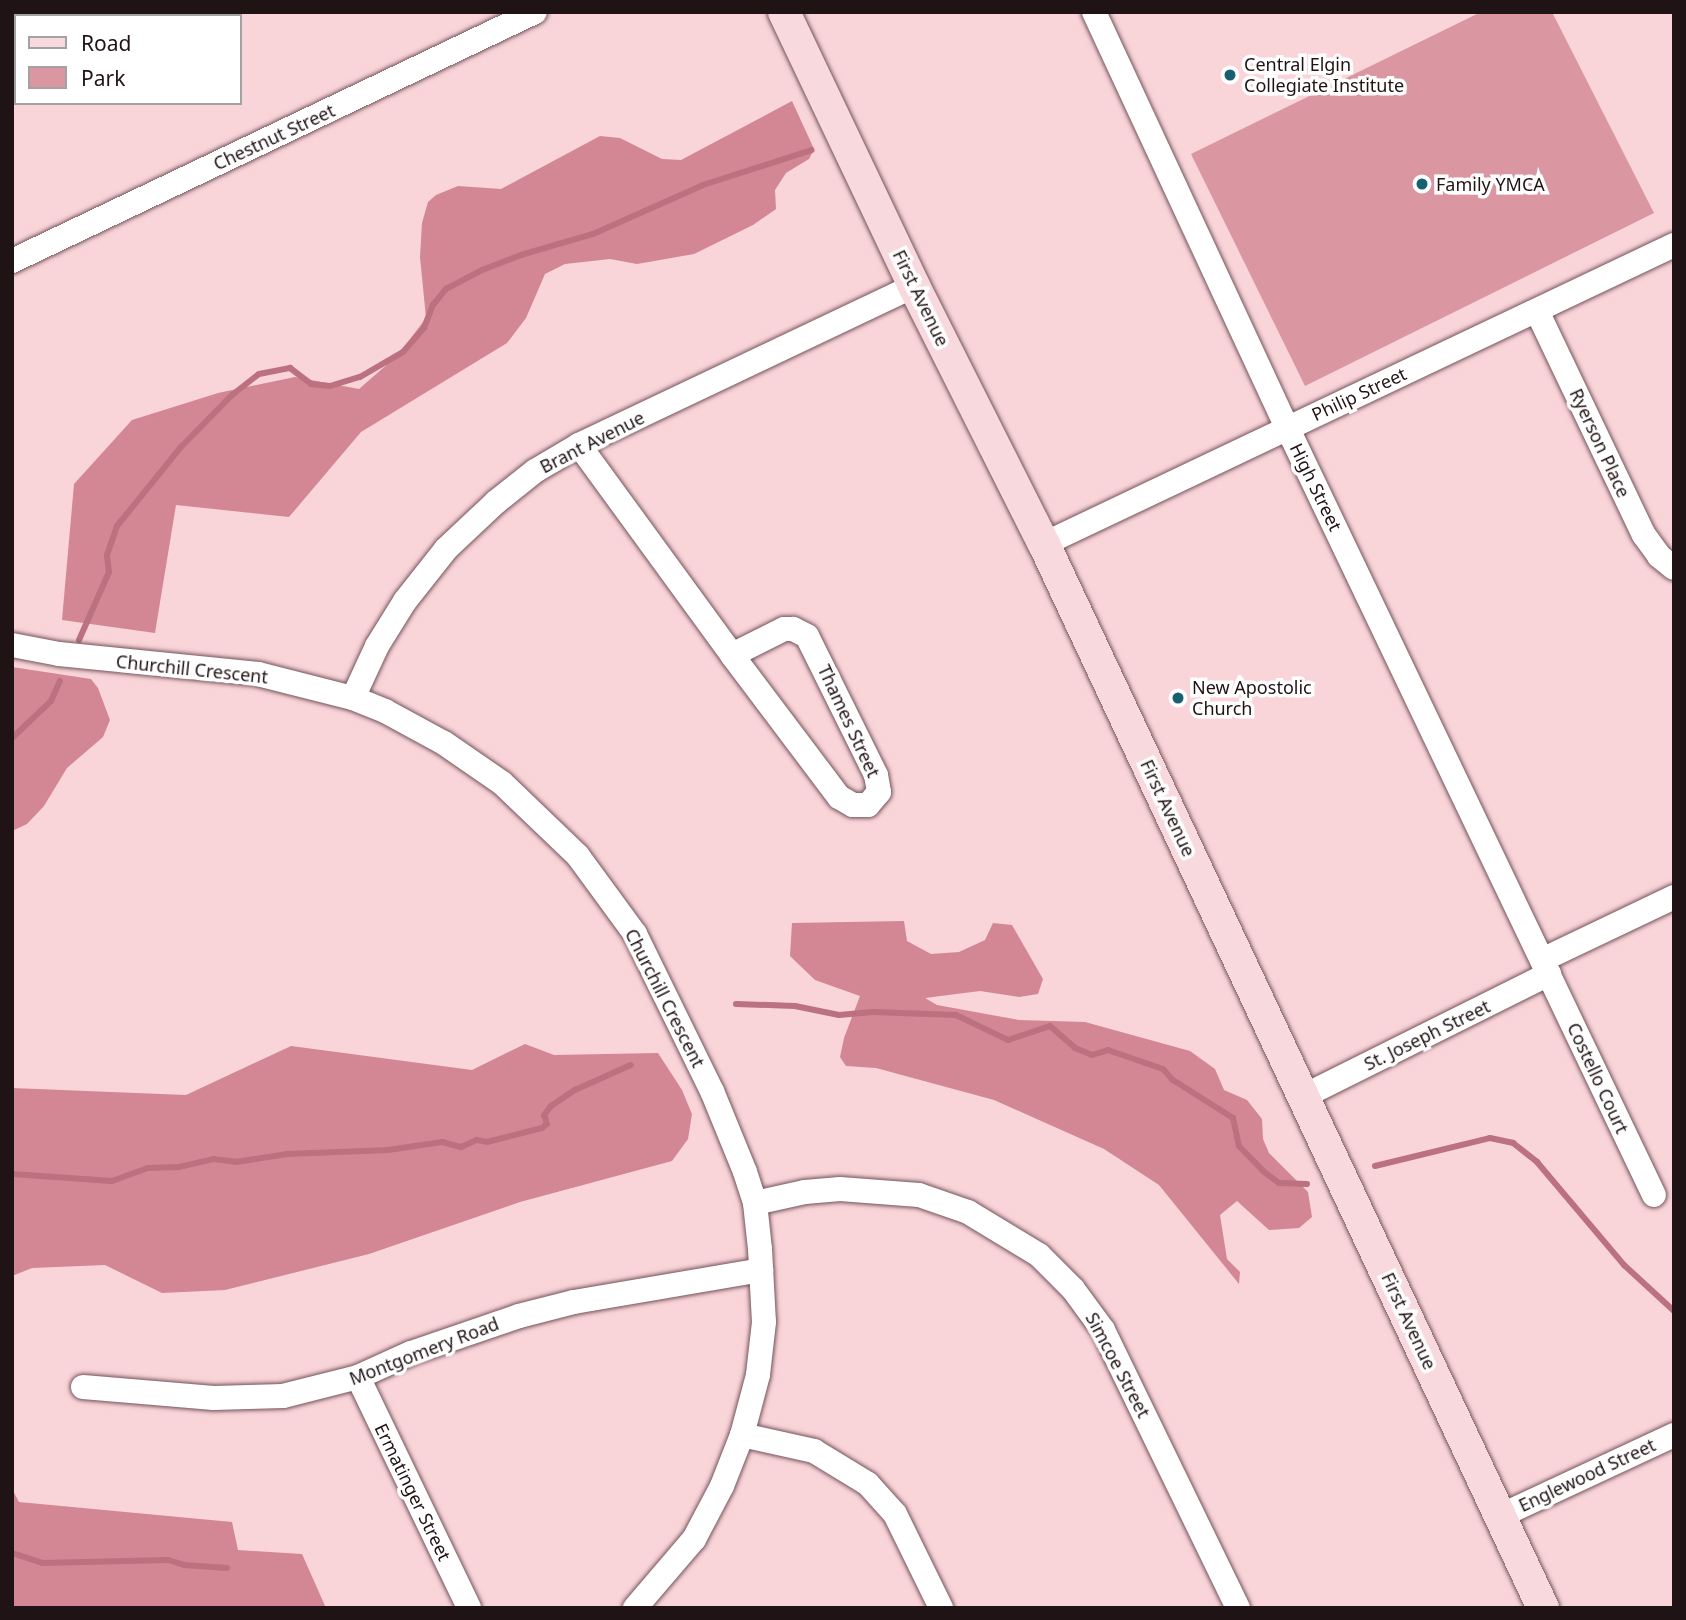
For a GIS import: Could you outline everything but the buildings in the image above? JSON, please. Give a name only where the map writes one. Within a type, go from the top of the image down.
[{"type":"main road","name":"First Avenue","points":[[784,12],[914,286],[1044,544],[1543,1608]]},
{"type":"street","name":"Chestnut Street","points":[[12,261],[535,12]]},
{"type":"street","name":"High Street","points":[[1094,12],[1287,427],[1546,967]]},
{"type":"street","name":"Philip Street","points":[[1044,544],[1674,245]]},
{"type":"street","name":"Brant Avenue","points":[[353,698],[391,624],[446,549],[496,502],[535,471],[579,445],[914,286]]},
{"type":"street","name":"Ryerson Place","points":[[1537,311],[1644,535],[1659,556],[1674,568]]},
{"type":"street","name":"Thames Street","points":[[579,445],[732,655],[839,797],[853,805],[868,805],[879,792],[876,775],[807,636],[793,629],[783,629],[732,655]]},
{"type":"street","name":"Churchill Crescent","points":[[12,645],[59,654],[258,674],[353,698],[415,726],[488,772],[562,839],[593,874],[647,955],[734,1138],[755,1203],[764,1322],[758,1375],[742,1435],[722,1486],[694,1539],[635,1608]]},
{"type":"street","name":"St. Joseph Street","points":[[1304,1096],[1674,897]]},
{"type":"street","name":"Costello Court","points":[[1546,967],[1654,1195]]},
{"type":"street","name":"Simcoe Street","points":[[755,1203],[805,1192],[840,1189],[919,1195],[968,1212],[1039,1255],[1073,1289],[1103,1330],[1238,1608]]},
{"type":"street","name":"Montgomery Road","points":[[83,1387],[149,1395],[248,1399],[321,1389],[358,1377],[411,1353],[519,1315],[588,1300],[761,1270]]},
{"type":"street","name":"Ermatinger Street","points":[[358,1377],[469,1608]]},
{"type":"street","name":"Englewood Street","points":[[1500,1516],[1674,1434]]},
{"type":"street","points":[[742,1435],[814,1451],[868,1484],[895,1514],[941,1608]]},
{"type":"green space","name":"Family YMCA","points":[[1481,12],[1552,12],[1654,213],[1305,386],[1191,154]]},
{"type":"shaded area","points":[[792,101],[814,149],[809,159],[786,173],[775,190],[776,209],[753,225],[694,254],[637,264],[610,259],[565,264],[545,274],[526,318],[507,343],[361,432],[289,517],[176,505],[155,633],[62,620],[74,484],[132,420],[218,393],[295,377],[359,389],[398,355],[426,318],[420,257],[422,223],[428,202],[436,195],[458,186],[501,189],[600,136],[620,138],[662,159],[681,160]]},
{"type":"shaded area","points":[[12,667],[91,679],[98,688],[110,720],[103,737],[67,768],[44,806],[27,824],[12,831]]},
{"type":"shaded area","points":[[904,921],[907,941],[931,954],[959,952],[985,940],[993,923],[1012,925],[1043,979],[1038,994],[1019,997],[980,991],[925,998],[937,1005],[1019,1020],[1085,1022],[1190,1051],[1215,1069],[1224,1090],[1247,1100],[1262,1119],[1263,1139],[1269,1153],[1308,1192],[1312,1217],[1299,1228],[1269,1230],[1237,1201],[1220,1215],[1227,1259],[1240,1272],[1239,1284],[1159,1185],[1104,1149],[994,1100],[876,1068],[846,1066],[840,1057],[844,1038],[860,996],[815,980],[790,956],[792,923]]},
{"type":"shaded area","points":[[525,1044],[554,1055],[658,1053],[682,1090],[692,1114],[688,1139],[672,1161],[520,1202],[369,1254],[225,1290],[162,1293],[105,1265],[32,1268],[12,1276],[12,1088],[186,1095],[291,1046],[472,1070]]},
{"type":"shaded area","points":[[12,1489],[19,1502],[232,1522],[238,1550],[302,1554],[326,1608],[12,1608]]},
{"type":"waterway","points":[[79,640],[109,572],[107,555],[117,526],[181,447],[232,395],[259,374],[290,368],[311,384],[330,386],[360,377],[403,352],[424,328],[433,305],[446,289],[482,270],[521,255],[593,234],[703,185],[812,150]]},
{"type":"waterway","points":[[12,738],[51,701],[60,681]]},
{"type":"waterway","points":[[736,1004],[795,1006],[839,1015],[873,1012],[956,1015],[1008,1040],[1050,1026],[1075,1048],[1092,1055],[1108,1050],[1163,1069],[1173,1080],[1233,1118],[1239,1146],[1263,1171],[1279,1183],[1307,1184]]},
{"type":"waterway","points":[[12,1174],[112,1181],[148,1168],[179,1167],[213,1159],[236,1162],[287,1154],[388,1150],[442,1142],[461,1147],[477,1140],[487,1142],[542,1128],[547,1124],[544,1115],[551,1106],[575,1090],[631,1065]]},
{"type":"waterway","points":[[1375,1166],[1490,1138],[1513,1143],[1537,1162],[1624,1265],[1674,1311]]},
{"type":"waterway","points":[[12,1553],[42,1563],[168,1560],[184,1565],[227,1568]]},
{"type":"place","name":"Central Elgin Collegiate Institute","points":[[1230,75]]},
{"type":"place","name":"Family YMCA","points":[[1422,184]]},
{"type":"place","name":"New Apostolic Church","points":[[1178,698]]}]
